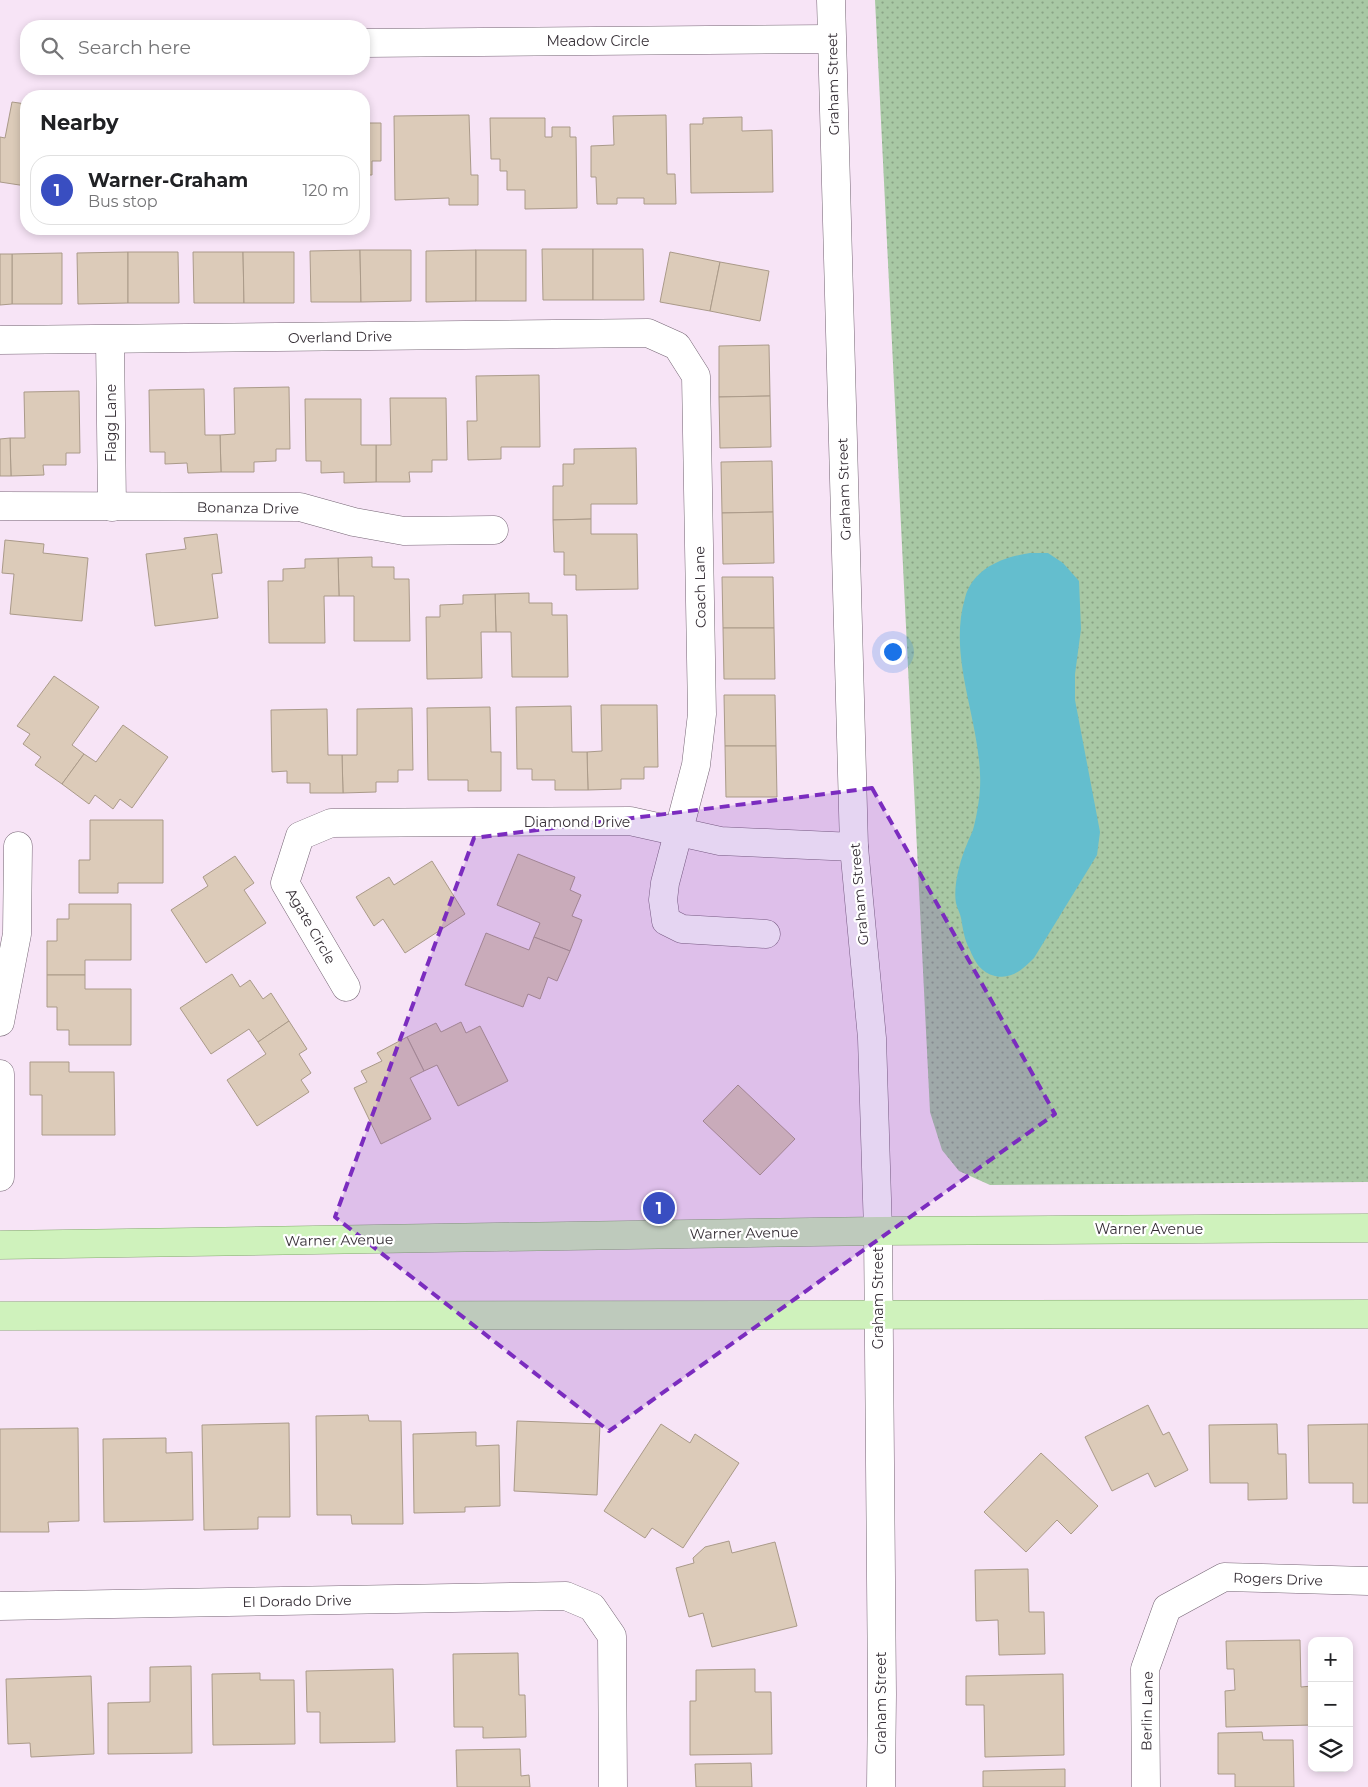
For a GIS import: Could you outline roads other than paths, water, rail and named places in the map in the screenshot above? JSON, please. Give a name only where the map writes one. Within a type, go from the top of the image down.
[{"type":"main road","name":"Warner Avenue","points":[[0,1245],[878,1231],[1368,1228]]},
{"type":"main road","points":[[0,1316],[1368,1314]]},
{"type":"street","name":"Graham Street","points":[[831,0],[854,847],[872,1038],[878,1231],[882,1694],[881,1787]]},
{"type":"street","name":"Meadow Circle","points":[[370,43],[831,39]]},
{"type":"street","name":"Overland Drive","points":[[0,340],[648,333],[677,346]]},
{"type":"street","name":"Flagg Lane","points":[[110,340],[112,507]]},
{"type":"street","name":"Coach Lane","points":[[677,346],[696,376],[702,714],[696,765],[665,883],[663,900],[666,920],[682,929],[766,934]]},
{"type":"street","name":"Bonanza Drive","points":[[0,506],[300,507],[354,522],[404,531],[494,530]]},
{"type":"street","name":"Diamond Drive","points":[[300,836],[331,823],[630,821],[720,841],[854,847]]},
{"type":"street","name":"Agate Circle","points":[[300,836],[285,883],[346,986]]},
{"type":"street","points":[[0,1022],[17,934],[18,846]]},
{"type":"street","points":[[0,1074],[0,1173]]},
{"type":"street","name":"Rogers Drive","points":[[1167,1608],[1224,1577],[1368,1581]]},
{"type":"street","name":"El Dorado Drive","points":[[0,1606],[566,1596],[592,1607],[612,1636],[613,1787]]},
{"type":"street","name":"Berlin Lane","points":[[1146,1787],[1145,1669],[1167,1608]]},
{"type":"water","points":[[1030,553],[1048,553],[1063,563],[1079,581],[1081,629],[1075,674],[1075,700],[1100,832],[1097,855],[1034,958],[1017,973],[1001,977],[990,975],[976,963],[966,942],[955,896],[964,850],[977,814],[980,780],[978,752],[962,664],[961,620],[969,588],[982,572],[1000,561]]},
{"type":"place","name":"Warner-Graham","points":[[659,1208]]}]
